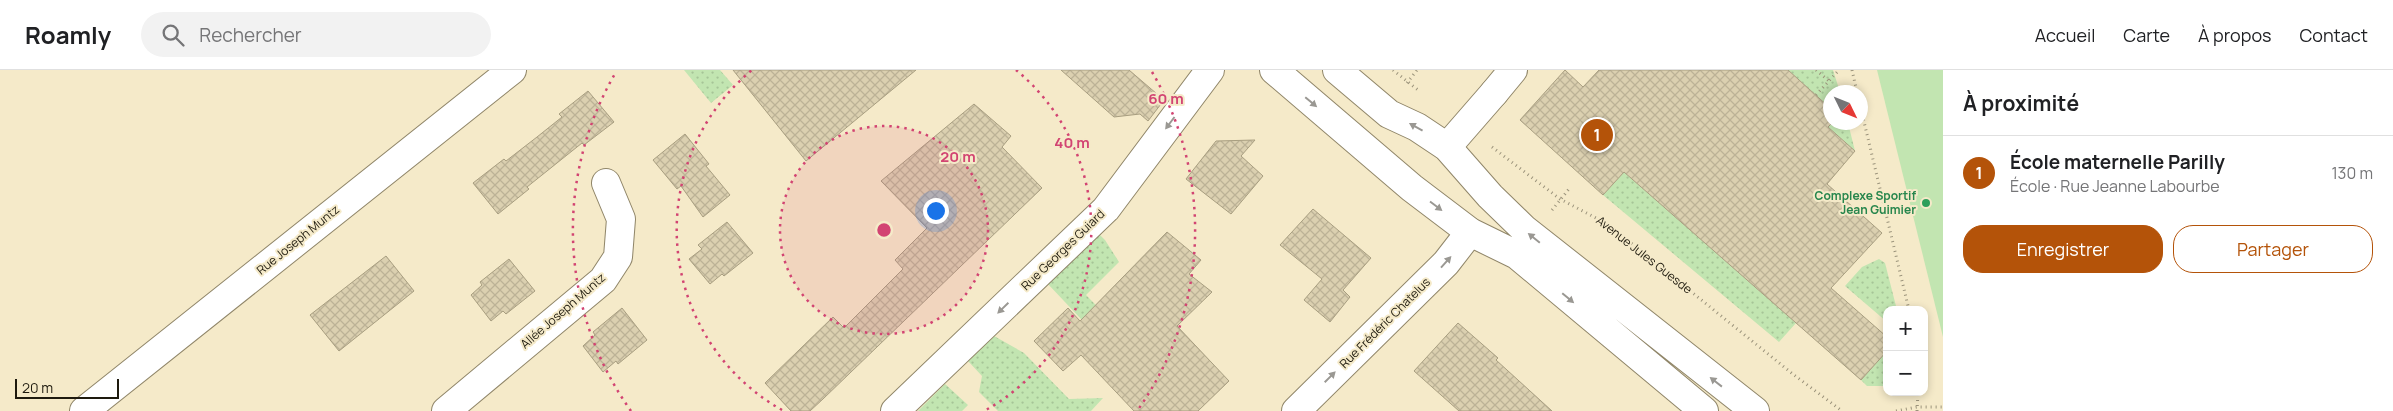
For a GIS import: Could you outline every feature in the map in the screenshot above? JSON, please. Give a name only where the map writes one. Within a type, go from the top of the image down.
[{"type":"street","name":"Rue Joseph Muntz","points":[[84,411],[512,70]]},
{"type":"street","name":"Rue Georges Guiard","points":[[895,411],[1106,209],[1210,70]]},
{"type":"street","points":[[1274,70],[1412,188],[1470,232],[1516,255],[1704,411]]},
{"type":"street","points":[[1337,70],[1389,114],[1417,127],[1447,147],[1490,196],[1524,230],[1755,411]]},
{"type":"street","points":[[1447,147],[1513,70]]},
{"type":"street","name":"Allée Joseph Muntz","points":[[446,411],[603,280],[618,257],[621,220],[606,183]]},
{"type":"street","name":"Rue Frédéric Chatelus","points":[[1296,411],[1446,263],[1470,232]]},
{"type":"path","points":[[1393,70],[1422,93]]},
{"type":"path","points":[[1402,89],[1418,70]]},
{"type":"path","points":[[1816,70],[1828,81]]},
{"type":"path","points":[[1816,95],[1839,70]]},
{"type":"path","points":[[1852,70],[1856,85]]},
{"type":"path","name":"Avenue Jules Guesde","points":[[1465,126],[1560,199],[1596,218],[1620,234],[1794,375],[1842,411]]},
{"type":"path","points":[[1866,130],[1908,306]]},
{"type":"path","points":[[1551,212],[1569,189]]},
{"type":"path","points":[[1917,409],[1918,396]]},
{"type":"path","points":[[1896,411],[1943,407]]},
{"type":"green space","points":[[684,70],[720,70],[733,85],[711,103]]},
{"type":"green space","points":[[1788,70],[1833,70],[1838,85],[1823,85],[1823,102]]},
{"type":"green space","name":"Complexe Sportif Jean Guimier","points":[[1877,70],[1943,70],[1943,337]]},
{"type":"green space","points":[[1831,130],[1850,130],[1855,151]]},
{"type":"green space","points":[[1624,172],[1796,323],[1779,342],[1603,195]]},
{"type":"green space","points":[[1098,233],[1105,240],[1119,262],[1086,295],[1133,343],[1131,372],[1047,283]]},
{"type":"green space","points":[[1879,259],[1885,263],[1896,306],[1883,306],[1883,319],[1845,286],[1862,267]]},
{"type":"green space","points":[[994,336],[1024,353],[1069,399],[1103,398],[1091,411],[998,411],[979,392],[982,376],[968,361]]},
{"type":"green space","points":[[1883,355],[1883,386],[1867,386],[1861,380]]},
{"type":"green space","points":[[945,384],[968,405],[962,411],[918,411]]},
{"type":"building","points":[[733,70],[916,70],[806,161]]},
{"type":"building","points":[[1061,70],[1129,70],[1164,100],[1148,121],[1140,114],[1114,117]]},
{"type":"building","name":"Complexe Sportif Jean Guimier","points":[[1565,70],[1583,87],[1599,70],[1788,70],[1823,102],[1823,130],[1831,130],[1855,151],[1827,184],[1882,233],[1831,288],[1883,334],[1883,355],[1861,380],[1624,172],[1603,195],[1520,120]]},
{"type":"building","points":[[588,91],[614,122],[584,145],[582,143],[527,187],[529,189],[498,214],[473,183],[504,159],[506,161],[562,117],[559,114]]},
{"type":"building","points":[[974,104],[1011,136],[1002,147],[1042,188],[810,411],[791,411],[765,383],[833,317],[844,328],[903,269],[895,260],[927,228],[881,181]]},
{"type":"building","points":[[685,134],[709,164],[706,166],[730,195],[703,217],[681,186],[677,189],[653,160]]},
{"type":"building","points":[[1255,140],[1241,156],[1263,176],[1231,214],[1186,179],[1216,141]]},
{"type":"building","points":[[1313,209],[1371,258],[1343,290],[1350,297],[1330,322],[1304,300],[1322,279],[1280,245]]},
{"type":"building","points":[[727,222],[753,253],[724,276],[722,274],[710,284],[689,259],[702,249],[698,245]]},
{"type":"building","points":[[1167,232],[1201,260],[1189,274],[1212,292],[1177,326],[1229,381],[1198,411],[1134,411],[1081,355],[1063,371],[1034,341],[1068,308],[1080,321]]},
{"type":"building","points":[[386,256],[414,291],[339,351],[310,315]]},
{"type":"building","points":[[509,259],[535,291],[506,314],[503,311],[491,321],[471,295],[482,285],[480,282]]},
{"type":"building","points":[[622,308],[647,340],[618,364],[616,361],[603,372],[583,346],[595,335],[593,332]]},
{"type":"building","points":[[1458,323],[1498,358],[1496,360],[1552,411],[1459,411],[1414,371]]},
{"type":"place","name":"École maternelle Parilly","points":[[1597,135]]},
{"type":"place","name":"Complexe Sportif Jean Guimier","points":[[1926,203]]}]
